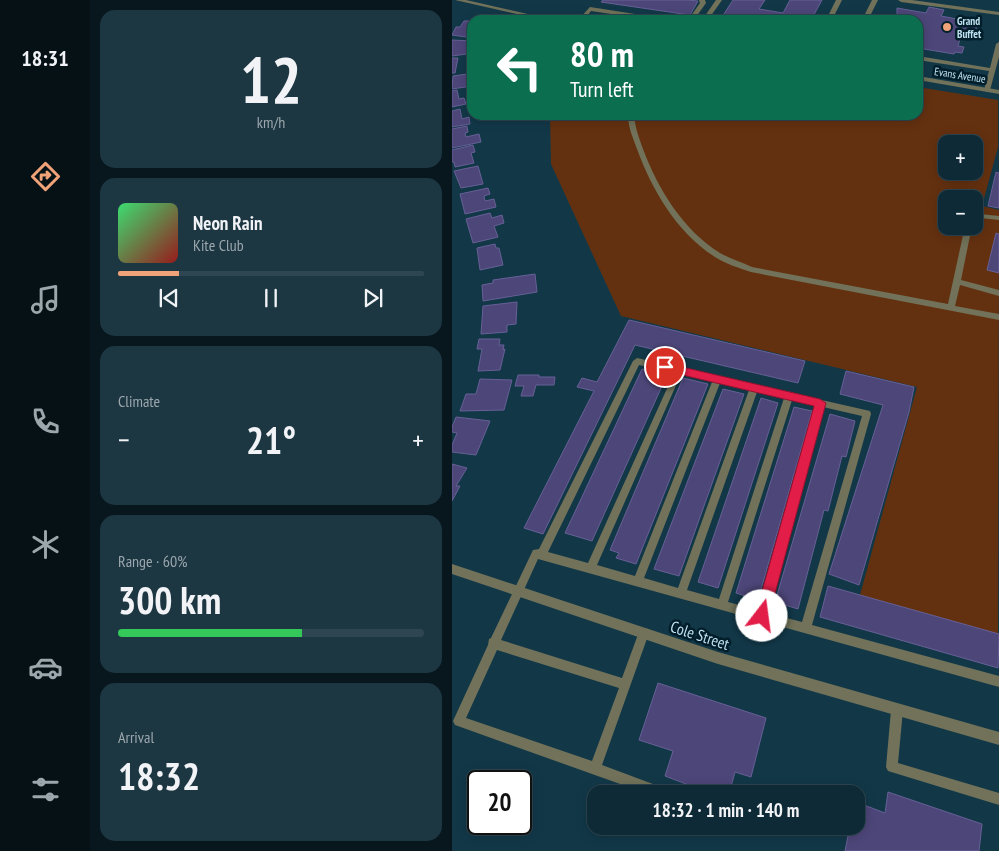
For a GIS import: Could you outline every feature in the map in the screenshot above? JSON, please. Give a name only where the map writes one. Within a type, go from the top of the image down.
[{"type":"street","points":[[458,0],[528,15]]},
{"type":"street","points":[[868,15],[875,0]]},
{"type":"street","name":"Evans Avenue","points":[[923,79],[998,92]]},
{"type":"street","name":"Cole Street","points":[[452,569],[718,658],[998,739]]},
{"type":"lane","points":[[694,15],[703,3],[702,0]]},
{"type":"lane","points":[[708,15],[719,0]]},
{"type":"lane","points":[[832,15],[839,0]]},
{"type":"lane","points":[[901,0],[998,14]]},
{"type":"lane","points":[[586,15],[595,4]]},
{"type":"lane","points":[[590,10],[626,15]]},
{"type":"lane","points":[[987,90],[998,44]]},
{"type":"lane","points":[[923,59],[992,70]]},
{"type":"lane","points":[[631,120],[645,166],[671,212],[693,236],[715,254],[752,269],[998,317]]},
{"type":"lane","points":[[983,216],[998,218]]},
{"type":"lane","points":[[951,307],[968,235]]},
{"type":"lane","points":[[957,282],[998,293]]},
{"type":"lane","points":[[541,555],[638,361],[867,414],[806,628]]},
{"type":"lane","points":[[591,568],[679,370]]},
{"type":"lane","points":[[638,582],[717,379]]},
{"type":"lane","points":[[682,594],[754,388]]},
{"type":"lane","points":[[722,605],[789,396]]},
{"type":"lane","points":[[762,616],[820,403]]},
{"type":"lane","points":[[641,785],[458,721],[536,553],[998,682]]},
{"type":"lane","points":[[595,768],[644,633]]},
{"type":"lane","points":[[493,643],[625,684]]},
{"type":"lane","points":[[897,710],[892,766],[998,799]]},
{"type":"shaded area","points":[[923,88],[998,100],[998,147],[983,202],[983,190],[938,190],[938,235],[983,235],[983,206],[999,210],[998,634],[860,595],[917,387],[621,316],[551,164],[550,120],[923,120]]},
{"type":"building","points":[[603,0],[698,1],[690,15],[601,2]]},
{"type":"building","points":[[733,0],[765,0],[759,9],[783,13],[790,0],[822,0],[814,15],[723,15]]},
{"type":"building","name":"Grand Buffet","points":[[929,7],[944,10],[941,16],[978,23],[974,34],[962,32],[958,46],[964,47],[962,53],[955,52],[954,54],[923,49],[923,15],[897,15],[897,8],[926,13]]},
{"type":"building","points":[[464,21],[467,21],[466,37],[452,35],[456,27],[460,27]]},
{"type":"building","points":[[452,40],[467,41],[467,54],[452,56]]},
{"type":"building","points":[[452,58],[458,58],[455,73],[452,73]]},
{"type":"building","points":[[467,74],[467,87],[452,89],[453,76]]},
{"type":"building","points":[[457,90],[459,99],[464,98],[466,104],[452,107],[452,91]]},
{"type":"building","points":[[460,109],[462,119],[467,118],[470,124],[452,127],[452,111]]},
{"type":"building","points":[[467,126],[468,132],[465,133],[466,137],[479,134],[481,142],[452,148],[452,129]]},
{"type":"building","points":[[473,145],[475,152],[471,153],[474,163],[455,167],[454,162],[452,162],[452,150]]},
{"type":"building","points":[[478,166],[483,184],[461,188],[454,171]]},
{"type":"building","points":[[996,172],[999,173],[999,208],[988,206]]},
{"type":"building","points":[[488,188],[490,194],[484,196],[485,201],[494,199],[496,207],[465,214],[460,194]]},
{"type":"building","points":[[490,213],[492,218],[502,215],[504,223],[494,226],[498,237],[473,243],[466,219]]},
{"type":"building","points":[[996,233],[999,234],[999,273],[987,270]]},
{"type":"building","points":[[495,244],[496,248],[499,248],[503,265],[480,270],[477,248]]},
{"type":"building","points":[[535,274],[537,292],[483,301],[482,285],[493,283],[493,280]]},
{"type":"building","points":[[517,302],[516,324],[507,325],[507,332],[481,334],[483,306]]},
{"type":"building","points":[[629,320],[805,361],[798,383],[635,345],[543,534],[524,528],[594,391],[577,387],[582,378],[597,382]]},
{"type":"building","points":[[479,339],[500,339],[499,345],[504,345],[503,350],[505,349],[500,370],[478,371],[482,349],[477,349]]},
{"type":"building","points":[[642,369],[667,375],[592,541],[565,533]]},
{"type":"building","points":[[846,371],[914,387],[909,412],[859,585],[829,574],[883,405],[840,394]]},
{"type":"building","points":[[518,375],[555,377],[554,385],[536,385],[533,396],[521,396],[524,386],[515,386]]},
{"type":"building","points":[[683,378],[708,384],[636,564],[616,558],[619,553],[610,550]]},
{"type":"building","points":[[480,379],[512,380],[504,410],[460,411],[466,394],[476,394]]},
{"type":"building","points":[[723,389],[744,394],[679,576],[654,569]]},
{"type":"building","points":[[761,398],[778,403],[718,588],[698,582]]},
{"type":"building","points":[[794,407],[812,411],[758,600],[736,593]]},
{"type":"building","points":[[830,414],[855,421],[846,457],[842,456],[828,511],[824,510],[798,609],[775,602]]},
{"type":"building","points":[[456,417],[490,421],[476,455],[452,452],[452,445],[457,433],[452,432],[452,427]]},
{"type":"building","points":[[452,464],[467,468],[456,486],[460,486],[452,501]]},
{"type":"building","points":[[828,586],[999,634],[998,668],[820,617]]},
{"type":"building","points":[[658,683],[766,718],[751,777],[735,772],[731,785],[688,785],[665,776],[673,751],[639,740]]},
{"type":"building","points":[[888,792],[982,824],[979,851],[845,851],[848,835],[865,835],[865,805],[885,813]]},
{"type":"place","name":"Grand Buffet","points":[[947,27]]},
{"type":"route","points":[[665,367],[820,403],[762,616]]}]
